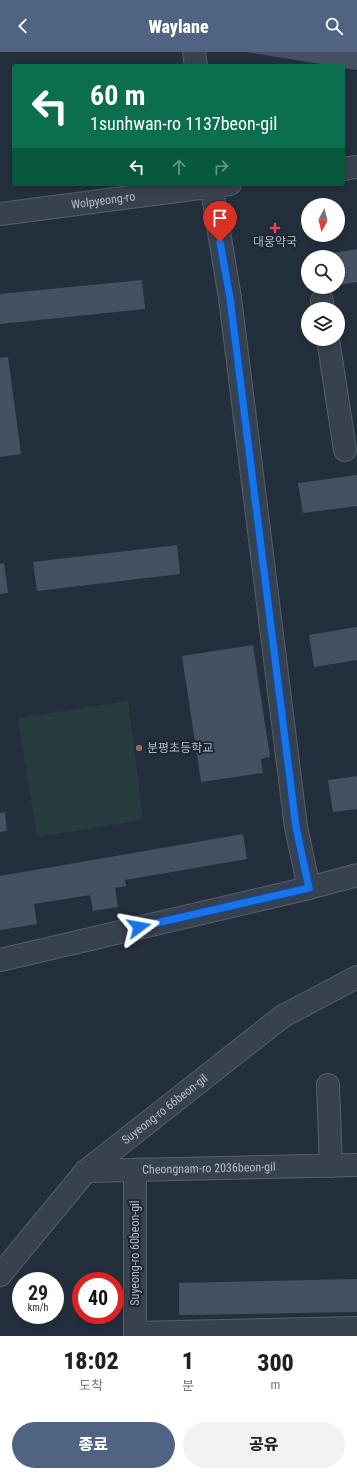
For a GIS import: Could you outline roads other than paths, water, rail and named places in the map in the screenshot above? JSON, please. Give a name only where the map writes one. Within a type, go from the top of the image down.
[{"type":"street","points":[[194,52],[196,64]]},
{"type":"street","points":[[345,169],[357,167]]},
{"type":"street","name":"Wolpyeong-ro","points":[[0,214],[210,186]]},
{"type":"street","points":[[217,186],[296,827],[309,888]]},
{"type":"street","points":[[329,346],[345,450]]},
{"type":"street","points":[[0,960],[309,888],[357,875]]},
{"type":"street","name":"Suyeong-ro 66beon-gil","points":[[0,1275],[86,1171],[283,1016],[357,977]]},
{"type":"street","points":[[328,1085],[331,1166]]},
{"type":"street","name":"Cheongnam-ro 2036beon-gil","points":[[86,1171],[357,1165]]},
{"type":"street","name":"Suyeong-ro 60beon-gil","points":[[135,1170],[135,1334]]},
{"type":"street","points":[[135,1334],[357,1328]]},
{"type":"place","name":"대웅약국","points":[[275,228]]},
{"type":"place","name":"분평초등학교","points":[[139,748]]}]
